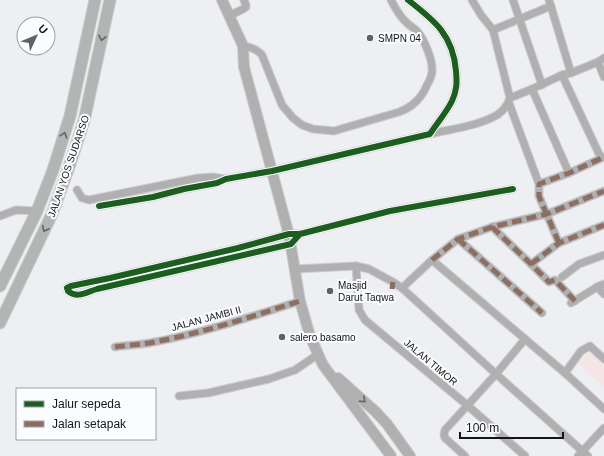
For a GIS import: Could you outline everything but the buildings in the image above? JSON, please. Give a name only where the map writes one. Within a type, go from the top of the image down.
[{"type":"main road","name":"JALAN YOS SUDARSO","points":[[0,286],[37,211],[53,170],[70,116],[94,0]]},
{"type":"main road","name":"JALAN YOS SUDARSO","points":[[0,323],[52,214],[69,167],[84,121],[110,0]]},
{"type":"main road","points":[[222,0],[243,46],[244,67],[290,239],[300,301],[310,336],[323,365],[391,456]]},
{"type":"main road","points":[[77,80],[93,82]]},
{"type":"main road","points":[[55,162],[69,167]]},
{"type":"main road","points":[[323,365],[376,412],[387,424],[410,456]]},
{"type":"street","points":[[229,16],[244,8],[246,5],[244,0]]},
{"type":"street","points":[[243,46],[252,48],[262,55],[282,105],[293,118],[302,125],[313,129],[334,131],[399,112],[405,110],[419,99],[426,90],[432,76],[432,69],[431,59],[423,41],[416,30],[402,19],[391,0]]},
{"type":"street","points":[[408,0],[427,15],[445,34],[452,48],[456,67],[457,86],[452,100],[430,134]]},
{"type":"street","points":[[472,0],[481,15],[493,30],[509,101],[539,184],[539,196],[541,202],[559,243]]},
{"type":"street","points":[[513,0],[542,85]]},
{"type":"street","points":[[493,30],[550,3],[571,73]]},
{"type":"street","points":[[99,206],[153,197],[217,183],[226,179],[272,171],[485,120],[498,114],[509,101],[532,89],[562,75],[571,73],[601,60],[604,77]]},
{"type":"street","points":[[539,184],[603,158],[562,75]]},
{"type":"street","points":[[532,89],[569,173]]},
{"type":"street","points":[[77,190],[84,199],[89,200],[198,178],[213,177],[226,179]]},
{"type":"street","points":[[290,239],[238,248],[67,288],[73,295],[77,296],[97,289],[290,239],[300,234],[390,211],[513,189]]},
{"type":"street","points":[[402,288],[432,260],[458,239],[492,227],[547,214],[604,191]]},
{"type":"street","points":[[0,216],[16,210],[37,211]]},
{"type":"street","points":[[531,264],[559,243],[604,225]]},
{"type":"street","points":[[492,227],[549,282],[555,280],[573,302],[600,285],[604,294]]},
{"type":"street","points":[[458,239],[542,313]]},
{"type":"street","points":[[562,276],[579,264],[604,255]]},
{"type":"street","points":[[432,260],[565,372],[604,410]]},
{"type":"street","points":[[295,269],[356,266],[369,270],[393,282],[402,288],[583,454],[604,428]]},
{"type":"street","name":"JALAN TIMOR","points":[[356,266],[359,310],[366,320],[526,456]]},
{"type":"street","name":"JALAN JAMBI II","points":[[115,346],[149,343],[196,333],[300,301]]},
{"type":"street","points":[[465,456],[445,438],[445,430],[526,339]]},
{"type":"street","points":[[565,372],[581,351],[590,346],[604,359]]},
{"type":"street","points":[[179,396],[208,393],[270,380],[295,370],[318,355]]},
{"type":"shaded area","points":[[590,352],[604,366],[604,388],[578,363]]},
{"type":"marked path","points":[[559,243],[539,196],[539,184],[569,173],[604,157]]},
{"type":"marked path","points":[[432,260],[458,239],[492,227],[547,214],[604,191]]},
{"type":"marked path","points":[[531,264],[559,243],[604,225]]},
{"type":"marked path","points":[[492,227],[549,282],[555,280],[575,301]]},
{"type":"marked path","points":[[458,239],[542,313]]},
{"type":"marked path","points":[[392,289],[393,282]]},
{"type":"marked path","points":[[115,347],[149,343],[187,335],[225,325],[300,301]]},
{"type":"cycle path","points":[[99,206],[153,197],[217,183],[226,179],[272,171],[430,134],[447,110],[455,93],[456,71],[454,58],[447,38],[441,30],[434,22],[408,0]]},
{"type":"cycle path","points":[[300,234],[291,244],[97,289],[78,295],[71,293],[67,288],[238,248],[289,234],[300,234],[390,211],[513,189]]},
{"type":"place","name":"SMPN 04","points":[[370,38]]},
{"type":"place","name":"Masjid Darut Taqwa","points":[[330,291]]},
{"type":"place","name":"salero basamo","points":[[282,337]]}]
